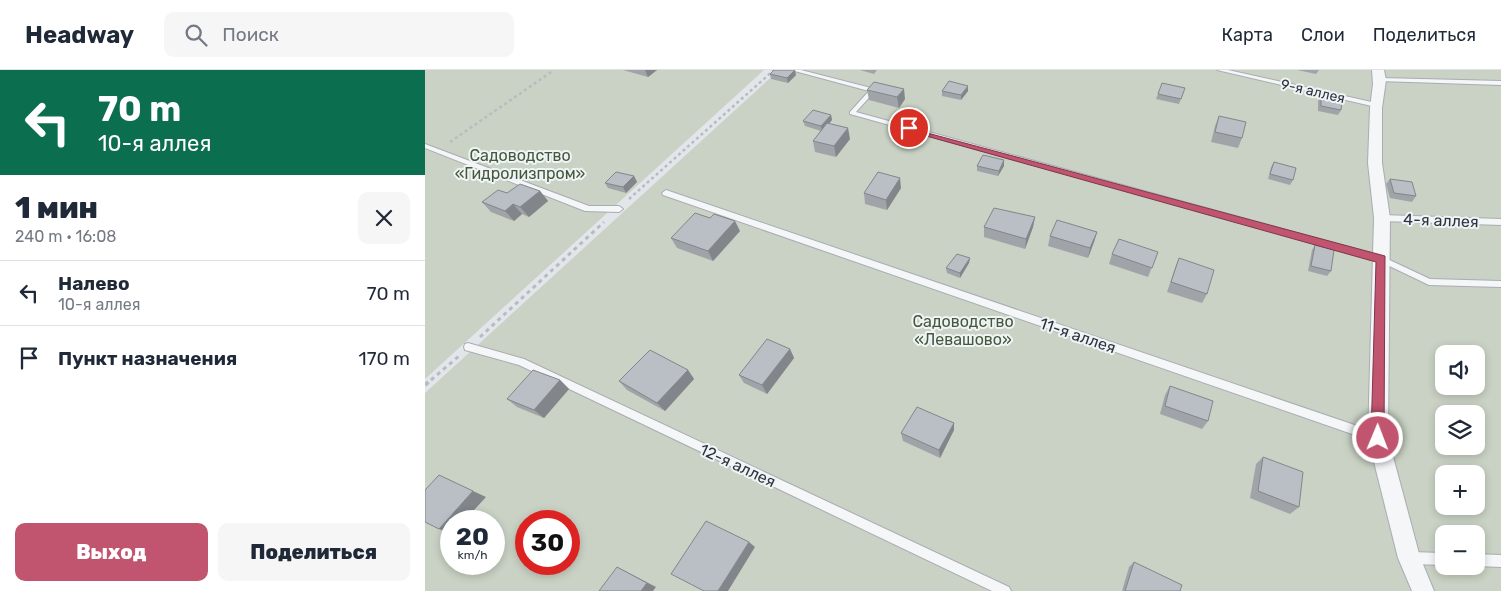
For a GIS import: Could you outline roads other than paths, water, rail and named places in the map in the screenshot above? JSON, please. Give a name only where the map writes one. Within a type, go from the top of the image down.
[{"type":"street","points":[[1380,75],[1376,105],[1375,188],[1382,218],[1378,438],[1409,558],[1423,591]]},
{"type":"lane","points":[[794,70],[873,90],[852,113],[1381,259],[1429,282],[1501,284]]},
{"type":"lane","name":"9-я аллея","points":[[1220,70],[1376,105]]},
{"type":"lane","points":[[1380,75],[1501,83]]},
{"type":"lane","points":[[425,146],[588,209],[619,209]]},
{"type":"lane","name":"11-я аллея","points":[[665,193],[1378,438]]},
{"type":"lane","name":"4-я аллея","points":[[1382,218],[1501,222]]},
{"type":"lane","name":"12-я аллея","points":[[469,347],[521,362],[1005,591]]},
{"type":"lane","points":[[1409,558],[1435,559]]},
{"type":"lane","points":[[1485,560],[1501,561]]},
{"type":"park label","name":"Садоводство «Гидролизпром»","points":[[520,164]]},
{"type":"park label","name":"Садоводство «Левашово»","points":[[963,330]]}]
